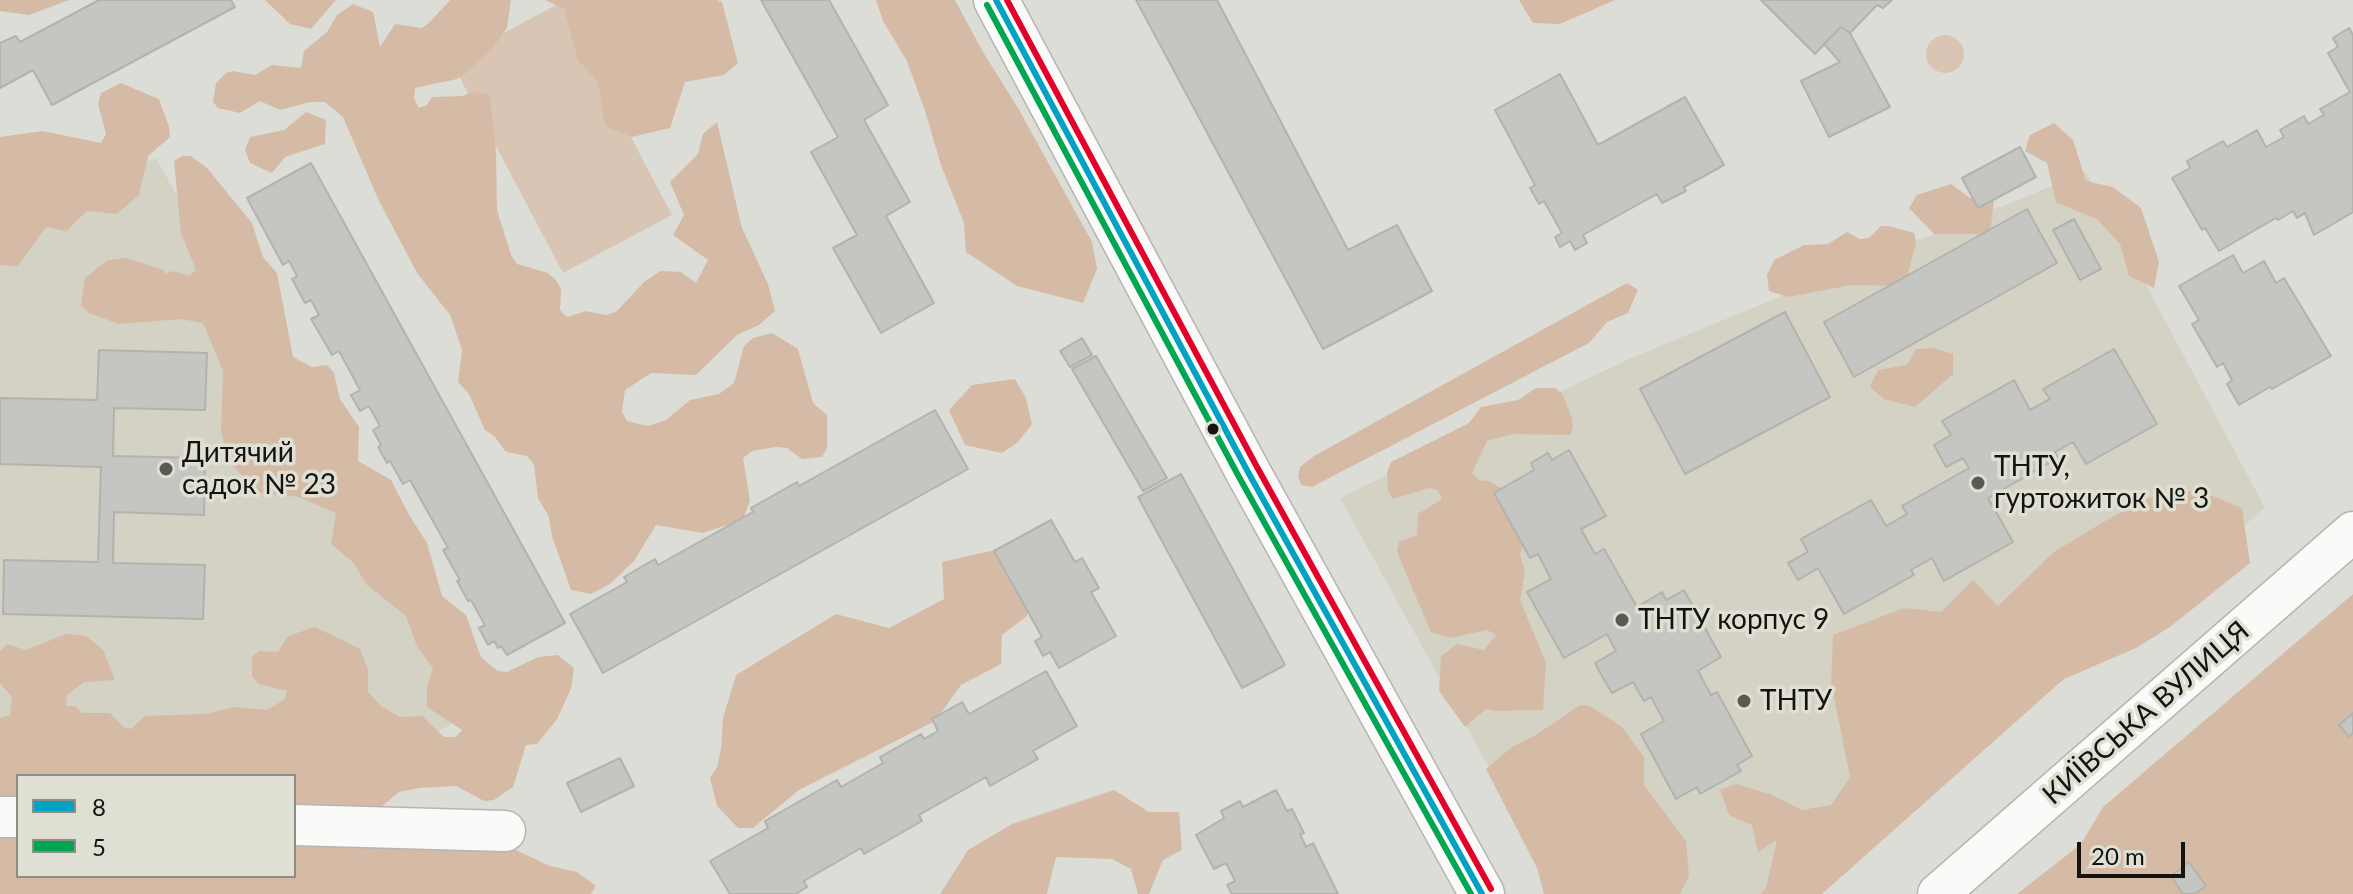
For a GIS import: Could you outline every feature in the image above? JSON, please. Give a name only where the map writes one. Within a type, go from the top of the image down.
[{"type":"main road","points":[[996,0],[1248,472],[1482,894]]},
{"type":"street","name":"КИЇВСЬКА ВУЛИЦЯ","points":[[1938,894],[2353,532]]},
{"type":"street","points":[[296,825],[505,831]]},
{"type":"shaded area","points":[[0,0],[69,0],[29,15],[0,11]]},
{"type":"shaded area","points":[[265,0],[336,0],[311,29],[290,24]]},
{"type":"shaded area","points":[[450,0],[511,0],[507,28],[492,49],[466,73],[457,79],[415,88],[414,98],[419,108],[427,105],[432,97],[463,96],[472,92],[490,95],[496,152],[497,210],[511,255],[517,264],[548,273],[556,280],[561,289],[560,310],[567,317],[586,311],[606,315],[616,312],[644,282],[660,271],[681,272],[696,283],[708,260],[673,235],[684,215],[670,182],[698,154],[703,134],[717,122],[742,228],[768,284],[775,311],[759,325],[737,335],[696,375],[651,373],[625,390],[622,412],[627,421],[648,426],[666,420],[690,400],[719,394],[734,383],[744,346],[753,338],[772,333],[798,349],[813,403],[827,415],[827,448],[822,457],[802,459],[787,448],[776,447],[752,451],[743,458],[750,500],[743,520],[702,533],[656,525],[634,561],[610,584],[591,594],[571,590],[552,536],[549,517],[538,498],[534,465],[527,456],[506,452],[485,430],[469,394],[458,382],[462,350],[450,315],[417,273],[378,199],[343,117],[325,102],[310,102],[280,110],[260,101],[240,113],[218,108],[213,102],[216,83],[226,73],[233,71],[255,75],[272,65],[301,68],[304,51],[327,32],[337,15],[353,4],[373,12],[380,47],[395,24],[422,28]]},
{"type":"shaded area","points":[[545,0],[717,0],[722,2],[738,63],[724,75],[685,82],[670,128],[632,137],[605,126],[598,82],[578,60],[564,9]]},
{"type":"shaded area","points":[[876,0],[955,0],[1092,242],[1097,269],[1083,303],[1017,286],[966,252],[964,223],[941,165],[925,111],[907,61],[883,21]]},
{"type":"shaded area","points":[[1519,0],[1615,0],[1560,24],[1533,23]]},
{"type":"shaded area","points":[[560,3],[672,215],[563,273],[451,61]]},
{"type":"shaded area","points":[[1945,35],[1958,41],[1964,54],[1958,67],[1945,73],[1932,67],[1926,54],[1932,41]]},
{"type":"shaded area","points":[[121,83],[159,99],[169,127],[170,137],[148,156],[139,195],[117,214],[87,211],[66,231],[46,227],[18,266],[0,265],[0,137],[43,131],[101,143],[106,134],[98,104],[101,93]]},
{"type":"shaded area","points":[[306,112],[326,120],[325,144],[285,157],[272,173],[250,163],[245,150],[250,137],[284,130]]},
{"type":"shaded area","points":[[2054,123],[2073,140],[2086,181],[2113,187],[2141,208],[2159,262],[2154,288],[2129,276],[2120,244],[2098,220],[2056,202],[2047,163],[2025,151],[2030,135]]},
{"type":"shaded area","points":[[182,156],[191,156],[207,168],[252,223],[263,257],[277,273],[293,357],[312,367],[327,365],[334,373],[340,399],[359,427],[358,461],[391,480],[427,543],[442,596],[466,615],[481,657],[498,671],[507,672],[538,657],[558,655],[574,668],[571,689],[557,719],[537,744],[526,745],[513,787],[494,800],[484,801],[456,786],[419,788],[399,792],[381,807],[352,819],[296,825],[296,774],[16,774],[16,813],[0,801],[0,718],[10,715],[12,697],[0,683],[0,651],[7,644],[26,650],[66,634],[86,636],[103,650],[115,680],[84,682],[67,695],[66,706],[75,706],[82,713],[110,713],[123,727],[131,729],[145,716],[205,714],[235,707],[267,710],[284,700],[287,691],[259,684],[252,677],[252,657],[259,651],[278,652],[288,636],[315,627],[360,649],[368,669],[368,692],[382,707],[400,717],[422,716],[444,737],[456,737],[462,730],[427,707],[427,688],[433,668],[417,646],[406,616],[366,584],[354,563],[331,544],[336,513],[299,497],[259,493],[231,464],[221,432],[223,371],[203,323],[181,319],[119,324],[89,313],[81,306],[85,278],[108,260],[126,258],[164,270],[165,274],[172,271],[189,276],[196,270],[181,233],[174,161]]},
{"type":"shaded area","name":"Дитячий садок № 23","points":[[156,158],[469,714],[396,756],[0,743],[0,224]]},
{"type":"shaded area","name":"ТНТУ","points":[[2086,172],[2265,508],[1807,894],[1559,894],[1340,498],[1633,357]]},
{"type":"shaded area","points":[[1951,184],[1970,198],[1994,199],[1990,234],[1934,234],[1909,208],[1917,195]]},
{"type":"shaded area","points":[[1881,226],[1914,233],[1916,242],[1905,286],[1851,285],[1788,297],[1769,291],[1767,275],[1774,260],[1804,245],[1828,244],[1847,232],[1860,239],[1869,238]]},
{"type":"shaded area","points":[[1627,283],[1638,290],[1628,313],[1607,322],[1589,343],[1312,487],[1301,485],[1298,476],[1300,467],[1314,456]]},
{"type":"shaded area","points":[[1934,348],[1953,354],[1953,374],[1915,407],[1884,399],[1870,387],[1878,370],[1907,365],[1916,349]]},
{"type":"shaded area","points":[[1015,379],[1026,398],[1032,424],[1018,442],[1002,453],[965,445],[949,410],[972,385]]},
{"type":"shaded area","points":[[1536,388],[1555,388],[1562,393],[1572,418],[1570,435],[1513,434],[1487,441],[1472,473],[1479,480],[1488,481],[1514,495],[1529,529],[1520,554],[1525,572],[1520,600],[1546,663],[1543,710],[1486,709],[1465,727],[1439,691],[1441,656],[1457,644],[1484,650],[1496,635],[1487,630],[1450,638],[1431,632],[1397,552],[1399,542],[1417,535],[1418,514],[1442,499],[1438,490],[1429,488],[1393,499],[1388,490],[1387,472],[1391,462],[1469,423],[1481,407],[1518,400]]},
{"type":"shaded area","points":[[2197,490],[2242,508],[2250,563],[2170,627],[2136,648],[2064,679],[1822,894],[1760,894],[1766,888],[1777,840],[1758,852],[1752,825],[1729,815],[1720,790],[1736,784],[1770,794],[1802,810],[1831,805],[1850,777],[1831,682],[1833,635],[1904,608],[1941,612],[1973,580],[1998,606],[2054,552],[2100,524],[2145,499]]},
{"type":"shaded area","points":[[995,550],[1030,602],[1027,616],[1002,635],[1001,664],[961,685],[935,721],[799,790],[753,828],[738,828],[717,806],[710,778],[717,767],[723,718],[736,675],[836,614],[889,628],[944,599],[942,562]]},
{"type":"shaded area","points":[[2353,594],[2353,894],[2017,894],[2081,844],[2103,807]]},
{"type":"shaded area","points":[[1580,705],[1589,706],[1621,726],[1644,757],[1644,785],[1686,841],[1689,876],[1680,894],[1544,894],[1537,868],[1486,769],[1512,747],[1536,735]]},
{"type":"shaded area","points":[[1114,790],[1149,812],[1179,812],[1182,850],[1163,860],[1149,894],[1138,894],[1131,869],[1112,859],[1056,857],[1047,894],[940,894],[968,850],[1012,824]]},
{"type":"shaded area","points":[[0,834],[16,838],[16,878],[296,878],[296,835],[501,843],[550,866],[577,872],[596,886],[591,894],[0,894]]},
{"type":"building","points":[[99,0],[231,0],[235,7],[52,105],[33,70],[0,88],[0,43],[16,36],[20,42]]},
{"type":"building","points":[[761,0],[829,0],[888,105],[864,120],[910,202],[886,216],[934,303],[881,333],[833,248],[857,235],[811,152],[838,137]]},
{"type":"building","points":[[1136,0],[1217,0],[1348,250],[1397,225],[1432,291],[1323,349]]},
{"type":"building","points":[[1761,0],[1892,0],[1883,8],[1877,5],[1850,33],[1841,27],[1815,54]]},
{"type":"building","points":[[1841,27],[1850,33],[1890,107],[1829,137],[1801,81],[1840,62],[1824,44]]},
{"type":"building","points":[[2349,28],[2353,35],[2353,212],[2314,235],[2305,213],[2297,218],[2293,211],[2219,251],[2205,228],[2202,230],[2172,178],[2190,168],[2187,161],[2223,141],[2227,147],[2257,130],[2266,147],[2284,137],[2280,130],[2304,116],[2308,124],[2324,115],[2320,109],[2350,92],[2328,53],[2338,47],[2333,38]]},
{"type":"building","points":[[1560,74],[1598,145],[1685,97],[1724,165],[1662,203],[1657,194],[1583,235],[1587,243],[1575,250],[1570,241],[1560,247],[1555,237],[1562,233],[1544,201],[1539,204],[1530,188],[1535,185],[1495,110]]},
{"type":"building","points":[[2020,147],[2036,177],[1978,208],[1962,178]]},
{"type":"building","points":[[311,163],[565,623],[507,655],[494,641],[488,645],[479,628],[485,625],[471,600],[468,601],[443,550],[448,548],[410,480],[403,484],[390,461],[387,463],[373,430],[380,426],[369,406],[360,411],[351,395],[360,390],[339,351],[332,355],[311,319],[319,315],[311,300],[305,303],[292,279],[297,276],[289,261],[283,265],[247,198]]},
{"type":"building","points":[[2027,209],[2057,263],[1854,377],[1824,322]]},
{"type":"building","points":[[2074,219],[2101,269],[2080,280],[2053,230]]},
{"type":"building","points":[[2233,255],[2243,273],[2264,261],[2276,283],[2284,278],[2331,356],[2239,405],[2227,384],[2232,380],[2223,363],[2217,367],[2192,324],[2199,320],[2179,286]]},
{"type":"building","points":[[1785,312],[1830,397],[1685,474],[1640,389]]},
{"type":"building","points":[[1082,338],[1092,355],[1070,367],[1060,351]]},
{"type":"building","name":"ТНТУ, гуртожиток № 3","points":[[2114,349],[2157,424],[2086,464],[2073,442],[2055,452],[2058,458],[1988,498],[2013,542],[1944,581],[1932,558],[1911,570],[1914,575],[1844,614],[1818,568],[1798,580],[1788,563],[1808,552],[1801,539],[1871,500],[1886,526],[1907,514],[1902,506],[1969,468],[1963,458],[1946,467],[1934,445],[1951,435],[1942,421],[2014,380],[2030,410],[2050,399],[2043,389]]},
{"type":"building","points":[[99,350],[207,353],[205,410],[114,408],[113,456],[205,458],[204,515],[114,512],[113,563],[205,565],[203,619],[3,614],[4,560],[98,562],[101,467],[0,464],[0,398],[97,400]]},
{"type":"building","points":[[1096,356],[1167,478],[1143,491],[1072,369]]},
{"type":"building","points":[[935,410],[968,469],[603,673],[570,614],[627,582],[624,577],[655,559],[658,565],[753,512],[751,508],[797,482],[799,486]]},
{"type":"building","name":"ТНТУ корпус 9","points":[[1569,450],[1606,516],[1581,529],[1595,554],[1604,549],[1637,607],[1662,592],[1666,600],[1684,590],[1721,657],[1698,671],[1711,695],[1717,692],[1752,756],[1737,765],[1741,771],[1700,794],[1697,787],[1676,799],[1641,734],[1664,721],[1651,697],[1644,701],[1633,682],[1612,693],[1603,678],[1595,663],[1616,651],[1607,634],[1564,658],[1527,592],[1551,579],[1538,554],[1530,558],[1494,493],[1534,470],[1531,463],[1548,453],[1552,460]]},
{"type":"building","points":[[1181,474],[1285,665],[1242,688],[1138,497]]},
{"type":"building","points":[[1051,520],[1075,562],[1082,558],[1099,588],[1091,592],[1116,636],[1059,668],[1050,652],[1043,656],[1035,641],[1042,637],[994,551]]},
{"type":"building","points":[[1046,671],[1077,726],[1033,751],[1038,759],[990,786],[986,777],[919,815],[922,821],[864,854],[861,848],[804,881],[807,887],[796,894],[730,894],[710,861],[768,828],[765,821],[837,780],[841,787],[883,763],[880,757],[921,734],[924,739],[938,731],[932,719],[962,702],[969,714]]},
{"type":"building","points":[[2353,713],[2353,733],[2349,737],[2339,725]]},
{"type":"building","points":[[620,758],[634,786],[581,812],[567,783]]},
{"type":"building","points":[[1276,790],[1287,811],[1292,809],[1304,833],[1300,834],[1306,847],[1313,843],[1338,894],[1232,894],[1227,885],[1235,881],[1226,863],[1214,869],[1196,835],[1224,818],[1221,811],[1240,801],[1243,807]]},
{"type":"building","points":[[2189,862],[2206,886],[2194,894],[2183,894],[2171,876]]},
{"type":"transit line","name":"8","points":[[996,0],[1248,472],[1482,894]]},
{"type":"transit line","name":"20","points":[[1007,0],[1257,467],[1491,889]]},
{"type":"transit line","name":"5","points":[[987,5],[1239,477],[1471,894]]},
{"type":"place","name":"Дитячий садок № 23","points":[[166,469]]},
{"type":"place","name":"ТНТУ, гуртожиток № 3","points":[[1978,483]]},
{"type":"place","name":"ТНТУ корпус 9","points":[[1622,620]]},
{"type":"place","name":"ТНТУ","points":[[1744,701]]}]
